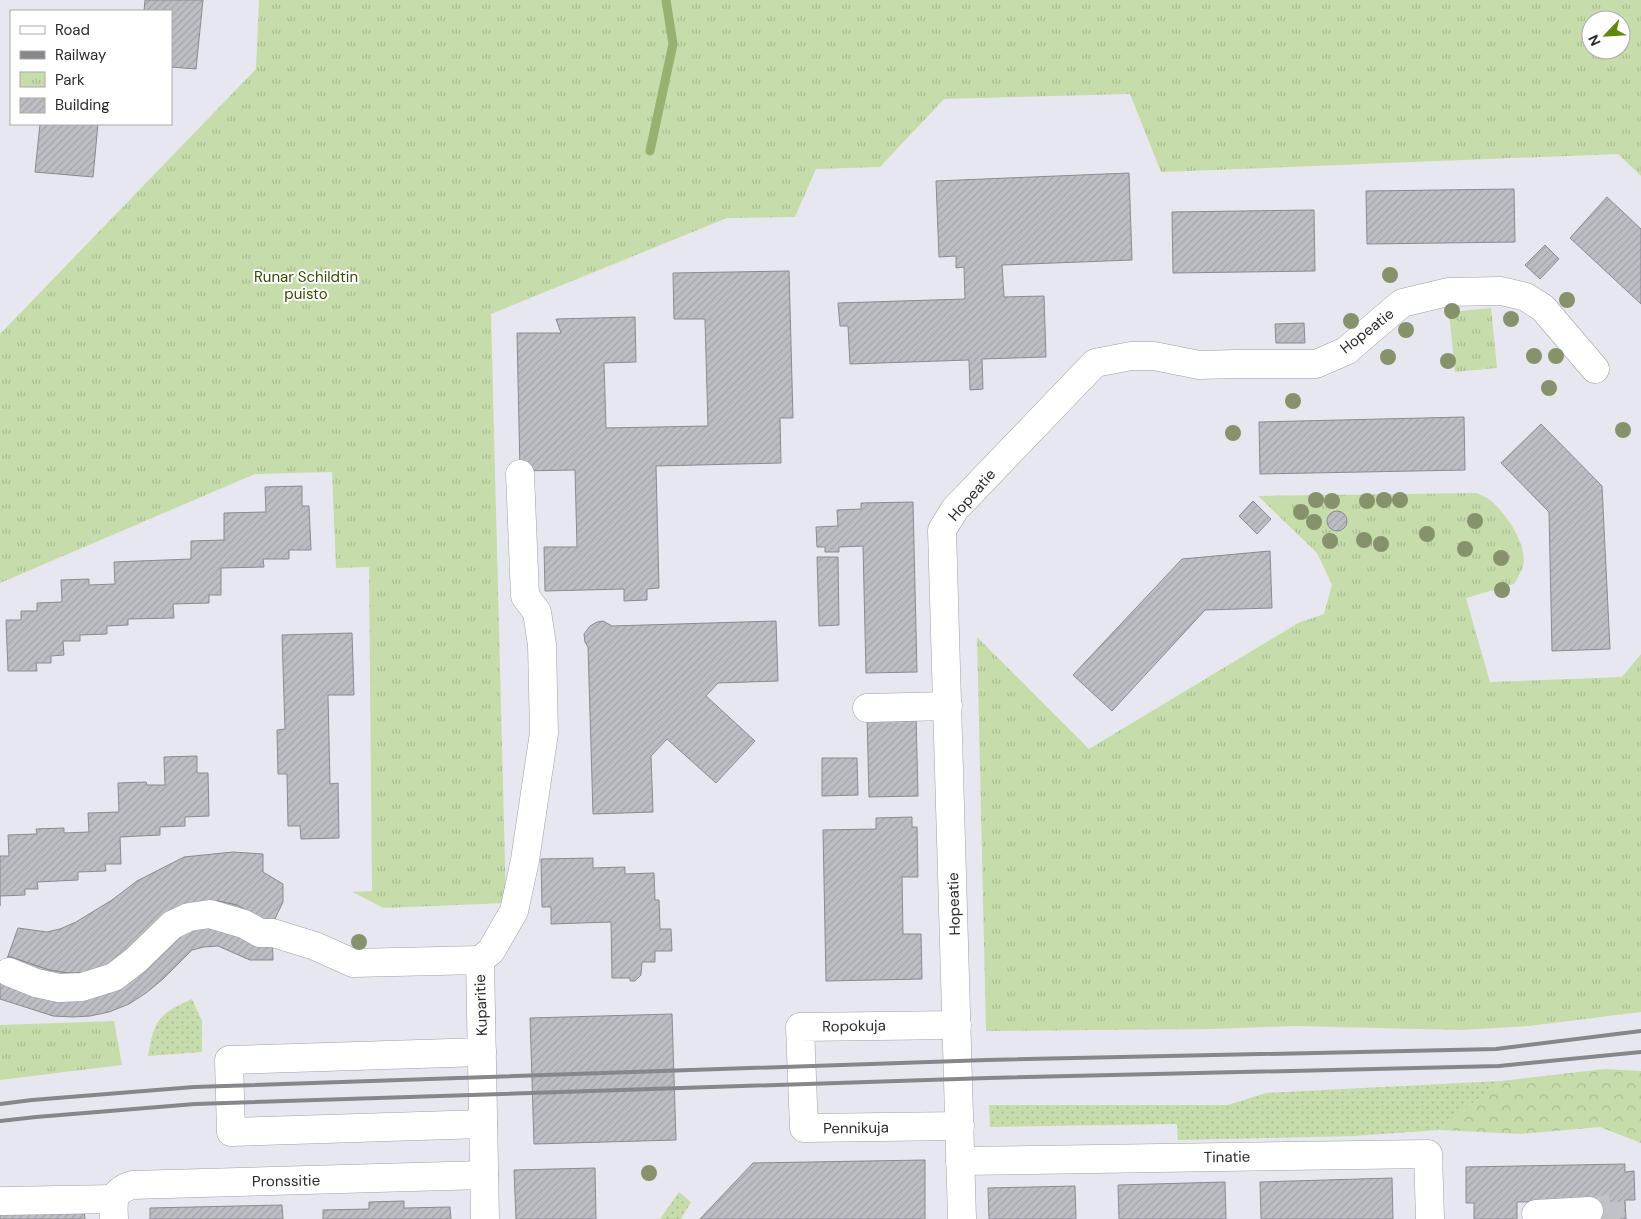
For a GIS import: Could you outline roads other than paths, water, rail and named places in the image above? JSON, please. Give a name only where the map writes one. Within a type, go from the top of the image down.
[{"type":"street","name":"Hopeatie","points":[[962,1219],[942,530],[954,510],[1095,363],[1131,356],[1154,356],[1199,365],[1316,364],[1346,351],[1402,303],[1448,292],[1494,291],[1526,297],[1543,308],[1595,368]]},
{"type":"street","points":[[480,960],[491,951],[514,911],[525,860],[544,733],[542,644],[537,612],[525,596],[520,474]]},
{"type":"street","points":[[867,708],[948,706]]},
{"type":"street","name":"Kuparitie","points":[[9,972],[36,983],[59,988],[82,988],[114,977],[136,960],[172,925],[188,917],[210,914],[244,924],[260,933],[272,933],[315,946],[353,963],[480,960],[485,1219]]},
{"type":"street","name":"Ropokuja","points":[[801,1076],[800,1027],[957,1025]]},
{"type":"street","points":[[482,1052],[229,1060],[231,1132],[483,1124]]},
{"type":"street","name":"Pennikuja","points":[[801,1076],[804,1128],[960,1126]]},
{"type":"street","name":"Tinatie","points":[[960,1161],[1428,1154],[1430,1219]]},
{"type":"street","name":"Pronssitie","points":[[114,1209],[119,1191],[132,1184],[484,1175]]},
{"type":"street","points":[[3,1200],[114,1209]]},
{"type":"street","points":[[1529,1216],[1589,1211]]},
{"type":"waterway","points":[[650,151],[673,44],[666,0]]},
{"type":"tunnel","points":[[1589,1211],[1610,1209],[1610,1200]]},
{"type":"railway","points":[[0,1104],[194,1087],[987,1060],[1496,1049],[1641,1031]]},
{"type":"railway","points":[[0,1121],[195,1104],[988,1078],[1499,1066],[1641,1052]]},
{"type":"park label","name":"Runar Schildtin puisto","points":[[306,286]]}]
